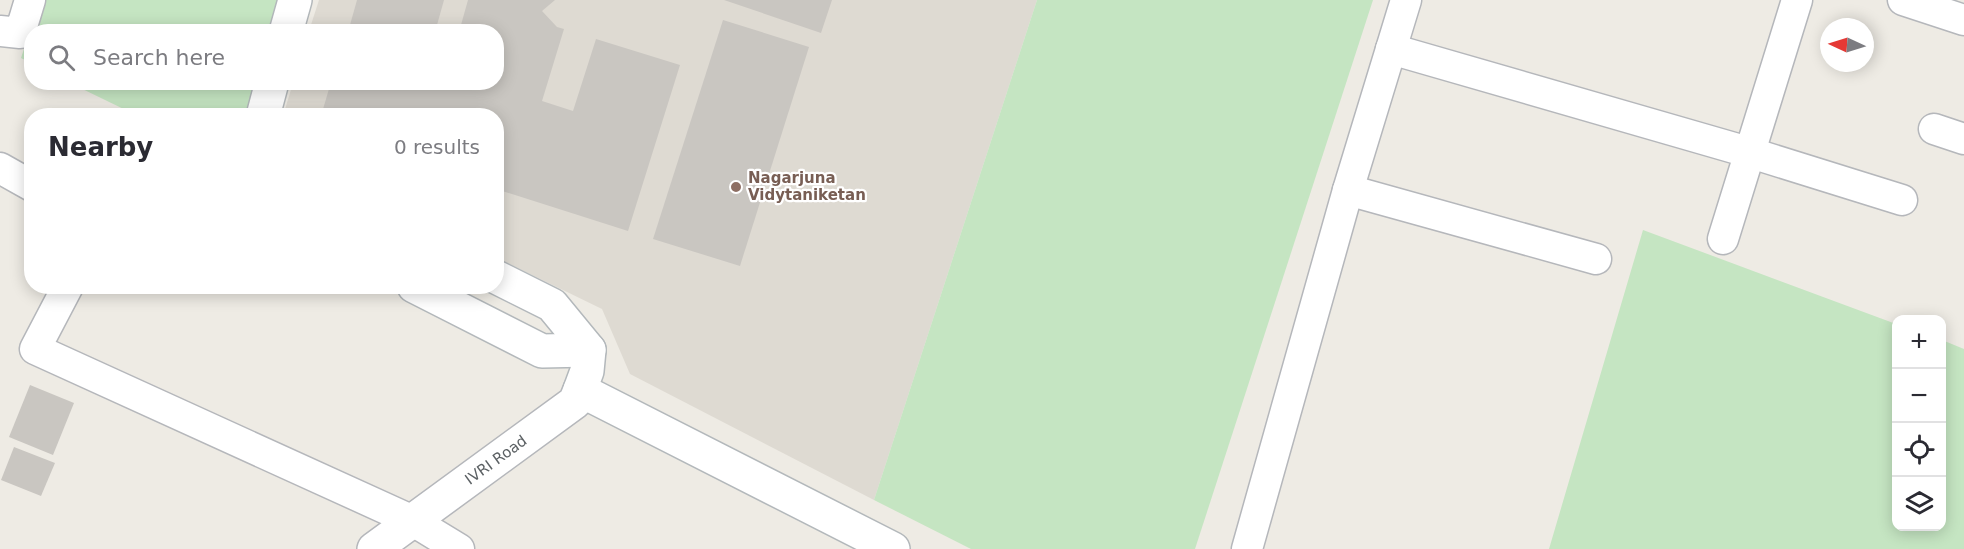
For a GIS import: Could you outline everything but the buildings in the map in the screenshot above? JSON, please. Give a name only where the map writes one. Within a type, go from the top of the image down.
[{"type":"main road","points":[[288,24],[295,0]]},
{"type":"main road","points":[[265,108],[270,90]]},
{"type":"main road","points":[[504,281],[552,305],[589,350]]},
{"type":"main road","points":[[430,294],[542,351],[589,350]]},
{"type":"main road","name":"IVRI Road","points":[[374,549],[576,402],[587,371],[589,350]]},
{"type":"main road","points":[[579,390],[893,549]]},
{"type":"street","points":[[0,31],[20,33],[30,0]]},
{"type":"street","points":[[1246,549],[1348,189],[1406,0]]},
{"type":"street","points":[[1723,239],[1748,152],[1797,0]]},
{"type":"street","points":[[1903,0],[1964,20]]},
{"type":"street","points":[[1391,49],[1748,152],[1902,200]]},
{"type":"street","points":[[1934,129],[1964,139]]},
{"type":"street","points":[[0,168],[24,182]]},
{"type":"street","points":[[1348,189],[1596,259]]},
{"type":"street","points":[[64,294],[34,349],[412,521],[459,549]]},
{"type":"shaded area","name":"Nagarjuna Vidytaniketan","points":[[319,0],[1037,0],[874,500],[630,374],[602,309],[504,261],[504,108],[285,108],[291,90],[504,90],[504,24],[311,24]]},
{"type":"green space","points":[[40,0],[283,0],[277,24],[32,24]]},
{"type":"green space","points":[[1037,0],[1373,0],[1195,549],[971,549],[874,500]]},
{"type":"green space","points":[[84,90],[258,90],[253,108],[122,108]]},
{"type":"green space","points":[[1643,230],[1892,323],[1892,531],[1946,531],[1946,342],[1964,349],[1964,549],[1549,549]]},
{"type":"place","name":"Nagarjuna Vidytaniketan","points":[[736,187]]}]
